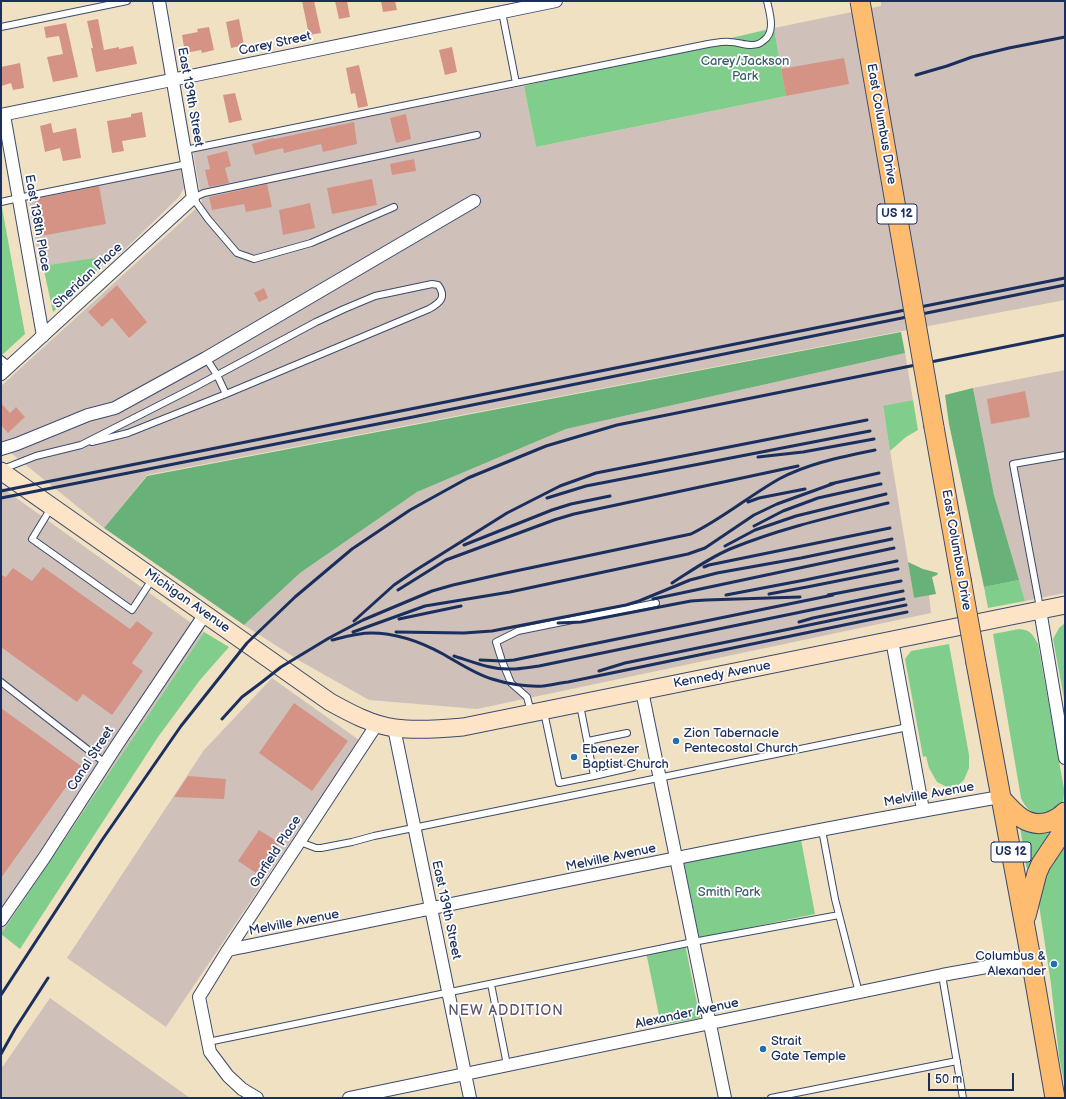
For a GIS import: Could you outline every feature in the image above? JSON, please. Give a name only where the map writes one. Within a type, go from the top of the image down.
[{"type":"main road","name":"East Columbus Drive","points":[[860,1],[961,579],[1000,797],[1031,958],[1055,1098]]},
{"type":"main road","name":"Michigan Avenue","points":[[1,470],[330,702],[358,717],[377,724]]},
{"type":"main road","name":"Kennedy Avenue","points":[[377,724],[394,728],[410,729],[463,727],[1065,605]]},
{"type":"main road","points":[[1000,797],[1010,808],[1029,823],[1045,823],[1061,817],[1065,812]]},
{"type":"main road","points":[[1024,923],[1036,873],[1065,828]]},
{"type":"street","name":"East 139th Street","points":[[159,1],[193,198]]},
{"type":"street","name":"Carey Street","points":[[2,115],[509,8],[556,1]]},
{"type":"street","name":"East 138th Place","points":[[2,115],[43,336]]},
{"type":"street","name":"Sheridan Place","points":[[4,366],[43,336],[193,198]]},
{"type":"street","points":[[1,449],[88,416],[115,408],[206,358],[474,201]]},
{"type":"street","points":[[1040,610],[1065,758]]},
{"type":"street","name":"Canal Street","points":[[1,920],[44,858],[105,763],[205,614]]},
{"type":"street","points":[[892,640],[923,810]]},
{"type":"street","points":[[642,691],[675,859],[725,1098]]},
{"type":"street","name":"Garfield Place","points":[[208,1042],[199,997],[228,950],[377,724]]},
{"type":"street","name":"East 139th Street","points":[[394,728],[470,1098]]},
{"type":"street","name":"Melville Avenue","points":[[228,950],[675,859],[923,810],[1000,797]]},
{"type":"street","name":"Alexander Avenue","points":[[349,1098],[1031,958]]},
{"type":"street","points":[[208,1042],[210,1052],[228,1076],[242,1089],[257,1098]]},
{"type":"lane","points":[[1,27],[127,1]]},
{"type":"lane","points":[[185,150],[708,44],[731,42],[752,45],[756,44],[766,40],[770,33],[771,19],[768,1]]},
{"type":"lane","points":[[509,8],[516,83]]},
{"type":"lane","points":[[394,207],[311,243],[254,259],[237,253],[208,219],[193,198],[204,193],[477,135]]},
{"type":"lane","points":[[1,202],[187,164]]},
{"type":"lane","points":[[1,470],[36,456],[81,445],[128,433],[226,394],[429,309],[437,305],[442,299],[442,290],[438,285],[432,284],[376,296],[328,316],[193,388],[81,445]]},
{"type":"lane","points":[[206,358],[217,375],[226,394]]},
{"type":"lane","points":[[1040,610],[1013,464],[1065,455]]},
{"type":"lane","points":[[52,506],[32,539],[132,610],[153,578]]},
{"type":"lane","points":[[633,767],[559,783],[538,712],[527,697],[511,683],[496,642],[518,631],[656,603]]},
{"type":"lane","points":[[1,682],[105,763]]},
{"type":"lane","points":[[580,704],[594,776]]},
{"type":"lane","points":[[300,842],[316,848],[321,848],[414,827],[908,727]]},
{"type":"lane","points":[[588,741],[627,733]]},
{"type":"lane","points":[[822,830],[835,899],[859,993]]},
{"type":"lane","points":[[208,1042],[692,942],[839,915]]},
{"type":"lane","points":[[942,976],[964,1098]]},
{"type":"lane","points":[[491,984],[507,1065]]},
{"type":"lane","points":[[771,1098],[957,1061]]},
{"type":"shaded area","points":[[881,1],[1065,1],[1065,300],[147,475],[104,528],[1,445],[1,386],[202,203],[193,151],[524,86],[536,147],[786,96],[774,28],[881,6]]},
{"type":"shaded area","points":[[180,165],[184,188],[179,197],[120,254],[40,267],[28,196]]},
{"type":"shaded area","points":[[905,353],[913,400],[883,407],[914,598],[929,595],[931,613],[477,709],[369,700],[300,661],[244,625],[300,573],[417,492],[566,429]]},
{"type":"shaded area","points":[[1065,370],[1065,593],[1025,601],[994,495],[973,388]]},
{"type":"shaded area","points":[[1,487],[204,632],[1,934]]},
{"type":"shaded area","points":[[272,678],[359,740],[166,1027],[67,958],[204,750]]},
{"type":"shaded area","points":[[50,998],[190,1098],[1,1098],[1,1069]]},
{"type":"green space","name":"Carey/Jackson Park","points":[[774,28],[786,96],[536,147],[524,86]]},
{"type":"green space","points":[[1,202],[25,334],[1,356]]},
{"type":"green space","points":[[113,255],[53,312],[43,266]]},
{"type":"green space","points":[[901,332],[905,353],[566,429],[417,492],[300,573],[244,625],[104,528],[147,476]]},
{"type":"green space","points":[[973,388],[994,495],[1019,580],[984,587],[949,424],[945,395]]},
{"type":"green space","points":[[913,400],[918,430],[906,437],[890,451],[883,406]]},
{"type":"green space","points":[[908,562],[923,569],[938,573],[932,577],[936,594],[914,598]]},
{"type":"green space","points":[[1019,580],[1025,601],[988,608],[984,587]]},
{"type":"green space","points":[[1065,623],[1065,703],[1053,639],[1059,628]]},
{"type":"green space","points":[[1019,629],[1026,630],[1031,633],[1038,644],[1064,789],[1064,797],[1061,808],[1043,815],[1034,813],[1026,807],[1021,798],[993,634]]},
{"type":"green space","points":[[204,632],[229,647],[200,680],[158,737],[20,949],[1,934]]},
{"type":"green space","points":[[949,644],[969,755],[969,768],[964,780],[956,787],[949,788],[937,782],[929,768],[926,756],[923,757],[905,659],[911,651]]},
{"type":"green space","points":[[1020,827],[1036,833],[1052,833],[1028,870],[1026,866]]},
{"type":"green space","name":"Smith Park","points":[[801,840],[815,914],[699,938],[684,863]]},
{"type":"green space","points":[[1065,840],[1065,1088],[1059,1056],[1051,984],[1039,905],[1039,882]]},
{"type":"green space","points":[[685,944],[700,1018],[661,1025],[646,952]]},
{"type":"building","points":[[302,1],[314,1],[321,33],[309,35]]},
{"type":"building","points":[[335,1],[347,1],[350,17],[339,19]]},
{"type":"building","points":[[381,1],[395,1],[397,10],[383,12]]},
{"type":"building","points":[[98,19],[104,50],[133,46],[137,64],[96,72],[91,48],[93,48],[87,21]]},
{"type":"building","points":[[239,19],[244,45],[231,48],[226,22]]},
{"type":"building","points":[[66,23],[78,77],[53,82],[47,57],[63,54],[59,36],[46,38],[44,27]]},
{"type":"building","points":[[209,27],[214,50],[202,53],[201,50],[185,53],[182,35],[198,32],[197,29]]},
{"type":"building","points":[[452,47],[457,72],[445,75],[439,50]]},
{"type":"building","points":[[844,58],[849,84],[786,96],[781,69]]},
{"type":"building","points":[[20,63],[24,88],[13,90],[11,83],[1,86],[1,67]]},
{"type":"building","points":[[359,65],[368,106],[358,108],[355,93],[351,94],[346,68]]},
{"type":"building","points":[[235,93],[242,120],[229,123],[223,95]]},
{"type":"building","points":[[142,112],[146,137],[122,141],[124,151],[112,153],[107,121],[131,117],[131,114]]},
{"type":"building","points":[[406,114],[411,139],[396,143],[390,118]]},
{"type":"building","points":[[354,122],[357,144],[323,152],[321,144],[284,153],[283,148],[255,155],[252,144],[274,138]]},
{"type":"building","points":[[51,123],[53,133],[76,128],[81,158],[63,161],[60,148],[45,152],[40,126]]},
{"type":"building","points":[[227,151],[231,166],[225,168],[229,183],[209,187],[205,170],[210,169],[207,156]]},
{"type":"building","points":[[414,159],[416,171],[392,175],[390,164]]},
{"type":"building","points":[[372,179],[377,205],[332,214],[327,188]]},
{"type":"building","points":[[267,184],[272,207],[246,212],[244,204],[212,210],[209,197]]},
{"type":"building","points":[[99,186],[106,224],[41,236],[35,199]]},
{"type":"building","points":[[310,203],[315,228],[283,235],[279,210]]},
{"type":"building","points":[[117,285],[147,322],[129,338],[112,318],[102,327],[88,312]]},
{"type":"building","points":[[264,288],[268,298],[259,302],[254,293]]},
{"type":"building","points":[[1025,391],[1030,417],[991,424],[987,399]]},
{"type":"building","points":[[1,403],[10,413],[16,407],[25,417],[8,433],[1,425]]},
{"type":"building","points":[[43,567],[130,629],[137,621],[153,633],[132,663],[143,671],[112,715],[83,694],[77,702],[1,647],[1,575],[6,577],[13,568],[32,581]]},
{"type":"building","points":[[294,703],[348,741],[312,791],[259,753]]},
{"type":"building","points":[[1,708],[81,766],[1,878]]},
{"type":"building","points":[[188,776],[226,779],[224,799],[174,797]]},
{"type":"building","points":[[259,830],[280,843],[259,875],[238,861]]},
{"type":"railway","points":[[916,75],[972,57],[1065,37]]},
{"type":"railway","points":[[1,491],[1065,278]]},
{"type":"railway","points":[[1,498],[408,418],[1065,285]]},
{"type":"railway","points":[[1,995],[102,840],[181,726],[247,643],[295,597],[352,549],[410,510],[468,478],[546,446],[617,425],[1065,335]]},
{"type":"railway","points":[[354,621],[394,585],[416,570],[507,513],[560,486],[596,473],[867,420]]},
{"type":"railway","points":[[547,498],[586,486],[870,431]]},
{"type":"railway","points":[[758,457],[803,452],[874,439]]},
{"type":"railway","points":[[222,719],[242,697],[281,667],[329,638],[363,620],[432,591],[506,573],[691,534],[790,473],[826,461],[875,450]]},
{"type":"railway","points":[[398,590],[446,560],[554,520],[574,514],[798,466]]},
{"type":"railway","points":[[830,484],[879,473]]},
{"type":"railway","points":[[353,632],[425,606],[510,592],[688,554],[705,548],[754,515],[777,504],[835,483]]},
{"type":"railway","points":[[754,526],[783,511],[818,498],[881,484]]},
{"type":"railway","points":[[748,502],[759,498],[805,489]]},
{"type":"railway","points":[[725,546],[755,530],[796,516],[886,494]]},
{"type":"railway","points":[[464,545],[552,510],[571,504],[610,496]]},
{"type":"railway","points":[[672,583],[715,556],[730,549],[808,523],[888,503]]},
{"type":"railway","points":[[704,567],[890,528]]},
{"type":"railway","points":[[396,632],[464,633],[492,631],[626,605],[690,580],[717,573],[801,558],[892,539]]},
{"type":"railway","points":[[653,599],[894,548]]},
{"type":"railway","points":[[726,595],[897,561]]},
{"type":"railway","points":[[769,594],[898,569]]},
{"type":"railway","points":[[828,595],[901,581]]},
{"type":"railway","points":[[454,656],[482,665],[504,669],[539,666],[903,591]]},
{"type":"railway","points":[[480,660],[514,660],[833,595]]},
{"type":"railway","points":[[558,623],[581,622],[691,601],[800,597]]},
{"type":"railway","points":[[799,622],[904,599]]},
{"type":"railway","points":[[599,671],[625,663],[906,605]]},
{"type":"railway","points":[[399,619],[461,606]]},
{"type":"railway","points":[[332,640],[366,633],[380,633],[399,636],[435,650],[486,677],[518,685],[543,686],[907,612]]},
{"type":"railway","points":[[1,1054],[15,1029],[48,978]]},
{"type":"place","name":"Zion Tabernacle Pentecostal Church","points":[[676,741]]},
{"type":"place","name":"Ebenezer Baptist Church","points":[[574,757]]},
{"type":"place","name":"Columbus & Alexander","points":[[1054,964]]},
{"type":"place","name":"Strait Gate Temple","points":[[763,1049]]},
{"type":"district","name":"NEW ADDITION","points":[[506,1011]]}]
